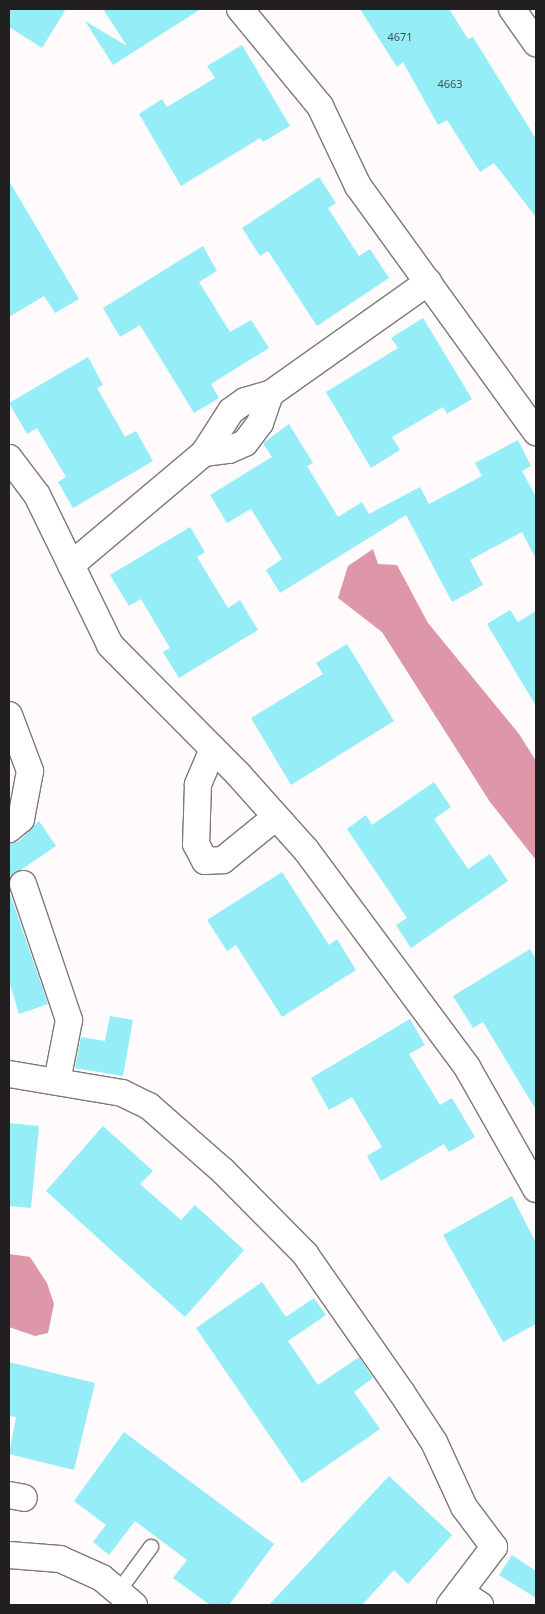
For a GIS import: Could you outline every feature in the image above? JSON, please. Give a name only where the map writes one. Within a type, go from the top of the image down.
[{"type":"street","points":[[240,9],[320,106],[358,186],[536,432]]},
{"type":"street","points":[[512,9],[536,42]]},
{"type":"street","points":[[71,565],[204,453],[231,411],[245,401],[270,394],[428,282]]},
{"type":"street","points":[[9,458],[37,495],[110,644],[276,816],[384,951],[467,1067],[536,1189]]},
{"type":"street","points":[[9,715],[30,771],[21,820],[9,829]]},
{"type":"street","points":[[213,749],[198,785],[196,844],[205,861],[223,860],[276,816]]},
{"type":"street","points":[[24,884],[69,1020],[57,1082]]},
{"type":"street","points":[[9,1074],[122,1093],[149,1106],[305,1254],[402,1392],[434,1442],[464,1507],[494,1548],[463,1601]]},
{"type":"street","points":[[9,1555],[60,1559],[102,1578],[126,1598]]},
{"type":"lane","points":[[126,1598],[151,1547]]},
{"type":"shaded area","points":[[373,549],[378,564],[397,565],[428,623],[519,734],[536,761],[536,860],[490,802],[382,632],[338,598],[348,566]]},
{"type":"shaded area","points":[[9,1254],[30,1257],[47,1283],[54,1304],[48,1333],[35,1336],[9,1327]]},
{"type":"building","points":[[9,9],[66,9],[42,48],[9,27]]},
{"type":"building","points":[[103,9],[201,9],[113,65],[85,21],[127,46]]},
{"type":"building","points":[[360,9],[449,9],[468,39],[473,37],[536,139],[536,217],[494,163],[480,172],[447,120],[438,125],[403,62],[397,67]]},
{"type":"building","points":[[242,45],[290,126],[263,142],[260,138],[181,186],[139,114],[162,99],[167,107],[215,78],[207,66]]},
{"type":"building","points":[[319,177],[336,203],[328,208],[359,256],[370,249],[389,278],[317,326],[268,251],[260,256],[242,228]]},
{"type":"building","points":[[9,181],[79,299],[55,313],[44,296],[9,317]]},
{"type":"building","points":[[203,246],[217,271],[199,282],[230,332],[251,320],[269,348],[211,384],[219,398],[194,413],[140,325],[120,337],[103,308]]},
{"type":"building","points":[[423,318],[472,399],[447,414],[443,407],[392,437],[400,450],[371,468],[326,392],[398,348],[391,338]]},
{"type":"building","points":[[88,357],[103,385],[97,388],[125,437],[136,431],[153,461],[73,508],[58,482],[66,477],[37,428],[27,434],[9,403]]},
{"type":"building","points":[[289,424],[313,463],[307,466],[338,517],[362,502],[369,514],[420,487],[429,504],[482,476],[475,463],[518,440],[531,466],[522,471],[536,497],[536,559],[522,532],[470,560],[483,585],[452,602],[406,515],[280,593],[266,570],[282,559],[251,509],[227,523],[210,495],[272,457],[263,443]]},
{"type":"building","points":[[190,527],[205,552],[197,557],[228,608],[240,600],[258,630],[179,678],[163,652],[170,648],[141,599],[129,606],[110,575]]},
{"type":"building","points":[[510,610],[518,622],[536,611],[536,706],[487,624]]},
{"type":"building","points":[[347,644],[394,721],[291,785],[251,718],[323,674],[316,663]]},
{"type":"building","points":[[434,782],[451,807],[434,819],[468,869],[490,854],[508,881],[411,948],[396,925],[407,918],[347,829],[366,815],[372,825]]},
{"type":"building","points":[[39,821],[56,846],[9,878],[9,844],[19,841]]},
{"type":"building","points":[[282,872],[329,945],[337,939],[356,970],[282,1017],[236,945],[227,951],[207,920]]},
{"type":"building","points":[[9,891],[48,1004],[19,1014],[9,981]]},
{"type":"building","points":[[530,949],[536,959],[536,1110],[483,1022],[473,1028],[453,996]]},
{"type":"building","points":[[110,1016],[133,1020],[123,1076],[75,1068],[81,1037],[105,1041]]},
{"type":"building","points":[[410,1019],[425,1045],[409,1054],[440,1105],[452,1098],[475,1137],[449,1152],[444,1144],[381,1181],[367,1156],[382,1147],[352,1097],[329,1110],[311,1078]]},
{"type":"building","points":[[9,1123],[39,1126],[31,1208],[9,1206]]},
{"type":"building","points":[[103,1126],[153,1171],[140,1184],[181,1220],[195,1205],[244,1250],[185,1317],[46,1191]]},
{"type":"building","points":[[512,1196],[536,1243],[536,1324],[503,1342],[443,1235]]},
{"type":"building","points":[[262,1282],[286,1317],[314,1298],[326,1315],[288,1341],[318,1385],[359,1357],[373,1378],[354,1392],[380,1429],[302,1483],[196,1328]]},
{"type":"building","points":[[9,1362],[95,1383],[74,1470],[9,1454],[16,1417],[9,1416]]},
{"type":"building","points":[[124,1432],[274,1544],[229,1605],[210,1605],[173,1578],[187,1560],[135,1521],[109,1555],[93,1542],[106,1525],[74,1501]]},
{"type":"building","points":[[389,1476],[452,1535],[408,1584],[394,1570],[362,1605],[269,1605]]},
{"type":"building","points":[[512,1555],[536,1571],[536,1598],[499,1575]]}]
